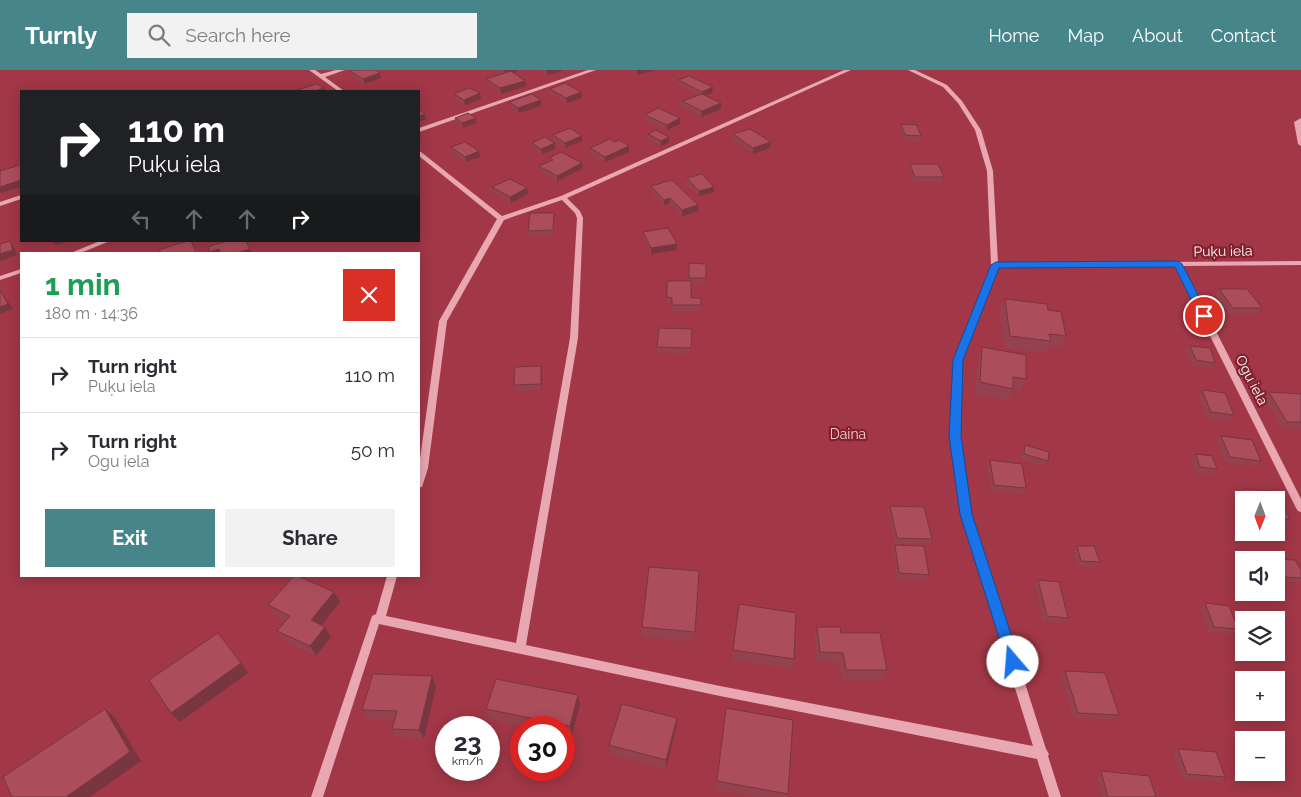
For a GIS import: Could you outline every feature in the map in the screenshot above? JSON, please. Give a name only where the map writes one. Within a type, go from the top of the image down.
[{"type":"street","points":[[312,70],[340,90]]},
{"type":"street","points":[[321,76],[342,70]]},
{"type":"street","points":[[420,130],[593,70]]},
{"type":"street","points":[[420,481],[424,468],[443,321],[501,219],[563,197],[848,70]]},
{"type":"street","points":[[911,70],[945,86],[960,102],[978,130],[990,171],[996,265],[958,360],[955,436],[966,514],[1055,797]]},
{"type":"street","points":[[1301,120],[1297,122],[1301,144]]},
{"type":"street","points":[[0,204],[20,197]]},
{"type":"street","points":[[77,252],[104,242]]},
{"type":"street","name":"Puķu iela","points":[[996,265],[1301,263]]},
{"type":"street","name":"Ogu iela","points":[[1178,264],[1301,508]]},
{"type":"street","points":[[0,278],[20,271]]},
{"type":"street","points":[[380,620],[392,577]]},
{"type":"lane","points":[[420,154],[501,219]]},
{"type":"lane","points":[[520,649],[574,338],[580,218],[578,212],[563,197]]},
{"type":"lane","points":[[317,797],[376,619],[720,691],[1043,754]]},
{"type":"green space","name":"Daina","points":[[0,70],[1301,70],[1301,797],[0,797]]},
{"type":"building","points":[[375,70],[380,73],[363,79],[350,71]]},
{"type":"building","points":[[511,71],[525,81],[500,88],[486,79]]},
{"type":"building","points":[[689,76],[713,87],[702,92],[678,80]]},
{"type":"building","points":[[565,83],[581,92],[566,98],[550,89]]},
{"type":"building","points":[[317,84],[324,88],[318,90],[297,90]]},
{"type":"building","points":[[469,88],[480,93],[464,100],[454,94]]},
{"type":"building","points":[[532,94],[541,100],[518,108],[509,102]]},
{"type":"building","points":[[702,94],[721,103],[702,111],[682,101]]},
{"type":"building","points":[[658,108],[680,118],[667,125],[645,115]]},
{"type":"building","points":[[468,113],[476,118],[462,123],[455,118]]},
{"type":"building","points":[[901,124],[917,125],[921,136],[905,135]]},
{"type":"building","points":[[570,128],[582,136],[565,143],[553,135]]},
{"type":"building","points":[[750,129],[771,142],[753,148],[733,134]]},
{"type":"building","points":[[656,130],[669,137],[661,141],[648,134]]},
{"type":"building","points":[[545,137],[555,143],[541,149],[532,143]]},
{"type":"building","points":[[610,139],[615,142],[619,140],[629,146],[605,157],[590,148]]},
{"type":"building","points":[[465,142],[479,151],[465,157],[451,147]]},
{"type":"building","points":[[561,152],[582,163],[557,176],[539,166],[553,160],[549,158]]},
{"type":"building","points":[[910,164],[938,164],[944,177],[915,177]]},
{"type":"building","points":[[20,165],[20,180],[0,187],[0,171]]},
{"type":"building","points":[[702,174],[714,187],[699,191],[687,178]]},
{"type":"building","points":[[510,179],[527,188],[510,197],[492,187]]},
{"type":"building","points":[[672,180],[698,205],[682,210],[670,198],[664,200],[651,186]]},
{"type":"building","points":[[530,213],[554,213],[553,230],[528,231]]},
{"type":"building","points":[[668,228],[677,244],[651,248],[643,232]]},
{"type":"building","points":[[10,241],[13,250],[0,254],[0,244]]},
{"type":"building","points":[[184,242],[191,242],[196,252],[160,252],[159,250]]},
{"type":"building","points":[[224,242],[246,242],[250,249],[240,252],[220,252],[219,249],[210,252],[208,247]]},
{"type":"building","points":[[689,263],[706,264],[706,278],[689,278]]},
{"type":"building","points":[[667,281],[691,281],[691,298],[701,298],[701,305],[672,305],[672,298],[667,297]]},
{"type":"building","points":[[1219,289],[1247,289],[1262,308],[1233,308]]},
{"type":"building","points":[[0,290],[8,304],[0,307]]},
{"type":"building","points":[[1005,299],[1047,304],[1048,310],[1061,312],[1066,336],[1049,334],[1051,341],[1010,336]]},
{"type":"building","points":[[659,328],[692,329],[691,348],[657,347]]},
{"type":"building","points":[[1190,346],[1210,348],[1215,363],[1196,360]]},
{"type":"building","points":[[982,347],[1026,355],[1026,379],[1013,377],[1013,389],[980,382]]},
{"type":"building","points":[[541,366],[541,384],[514,385],[515,367]]},
{"type":"building","points":[[1202,390],[1225,393],[1234,415],[1211,412]]},
{"type":"building","points":[[1269,392],[1301,394],[1301,422],[1287,422]]},
{"type":"building","points":[[1221,436],[1252,440],[1261,461],[1230,457]]},
{"type":"building","points":[[1025,445],[1049,452],[1048,461],[1024,454]]},
{"type":"building","points":[[1196,454],[1212,456],[1217,469],[1200,467]]},
{"type":"building","points":[[990,460],[1022,464],[1026,488],[994,485]]},
{"type":"building","points":[[1243,489],[1273,491],[1244,491]]},
{"type":"building","points":[[890,506],[924,507],[932,539],[897,538]]},
{"type":"building","points":[[1285,511],[1290,519],[1285,519]]},
{"type":"building","points":[[895,545],[924,546],[929,575],[899,573]]},
{"type":"building","points":[[1077,546],[1094,546],[1100,562],[1081,561]]},
{"type":"building","points":[[1285,560],[1295,560],[1301,570],[1301,578],[1285,577]]},
{"type":"building","points":[[649,567],[699,571],[695,632],[642,627]]},
{"type":"building","points":[[293,577],[300,577],[334,592],[311,620],[325,627],[310,646],[277,631],[290,616],[268,605]]},
{"type":"building","points":[[1038,580],[1059,582],[1068,618],[1047,616]]},
{"type":"building","points":[[1205,603],[1229,606],[1235,621],[1235,629],[1214,627]]},
{"type":"building","points":[[739,604],[796,613],[794,659],[733,650]]},
{"type":"building","points":[[817,627],[840,627],[841,633],[880,633],[887,670],[846,670],[843,653],[820,652]]},
{"type":"building","points":[[218,633],[241,663],[171,713],[149,680]]},
{"type":"building","points":[[1065,671],[1105,673],[1119,715],[1078,713]]},
{"type":"building","points":[[373,674],[432,676],[419,730],[392,729],[397,711],[362,710]]},
{"type":"building","points":[[496,679],[578,695],[573,716],[521,716],[486,709]]},
{"type":"building","points":[[622,704],[677,718],[666,760],[609,745]]},
{"type":"building","points":[[726,708],[793,720],[788,794],[717,781]]},
{"type":"building","points":[[105,709],[130,752],[66,797],[12,797],[3,777]]},
{"type":"building","points":[[1178,749],[1216,752],[1225,777],[1187,774]]},
{"type":"building","points":[[1101,771],[1149,776],[1156,797],[1108,797]]},
{"type":"route","points":[[1013,662],[966,514],[955,436],[958,360],[996,265],[1178,264],[1204,316]]}]
